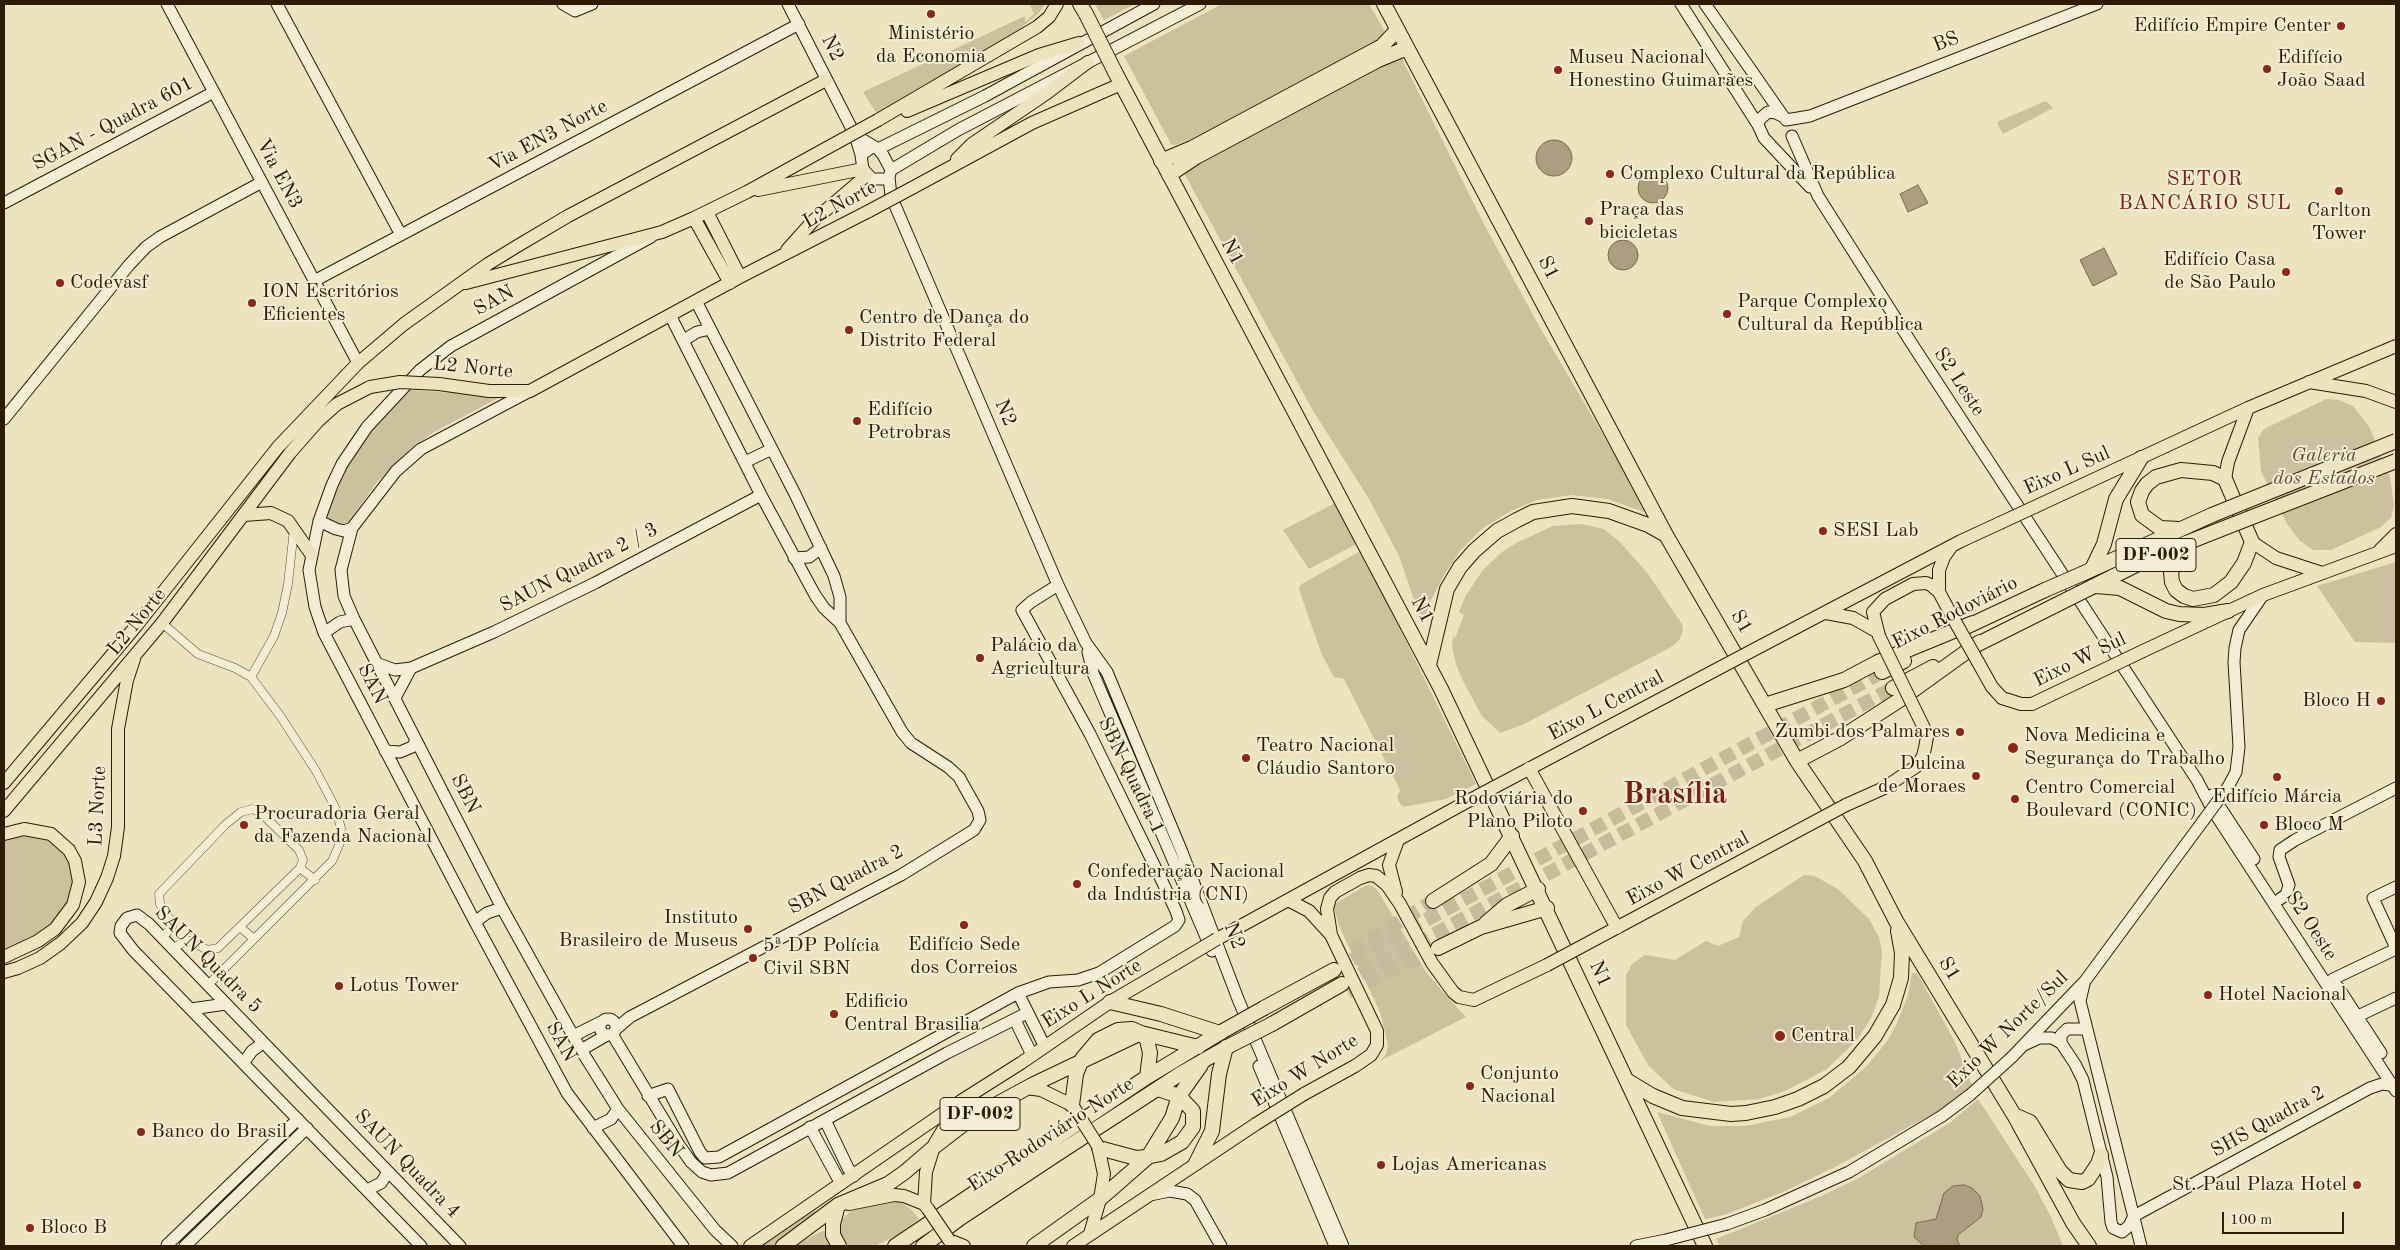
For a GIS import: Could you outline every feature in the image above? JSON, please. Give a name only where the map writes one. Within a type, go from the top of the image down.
[{"type":"highway","name":"S1","points":[[1384,4],[1666,535],[1797,760],[1865,861],[1896,921],[2014,1115],[2073,1223],[2088,1246]]},
{"type":"highway","name":"N1","points":[[1083,9],[1161,161],[1428,665],[1538,889],[1705,1246]]},
{"type":"highway","points":[[1161,161],[1192,148],[1373,51],[1382,46],[1397,30]]},
{"type":"highway","points":[[1169,175],[1196,157],[1352,74],[1408,48]]},
{"type":"highway","name":"DF-002","points":[[2088,571],[2212,515],[2396,441]]},
{"type":"highway","points":[[2088,571],[2104,544],[2116,499],[2141,458]]},
{"type":"highway","name":"DF-002","points":[[2094,586],[2186,543],[2396,461]]},
{"type":"highway","points":[[2180,529],[2160,528],[2142,515],[2138,502],[2142,491],[2148,484],[2156,477],[2182,470],[2213,473],[2225,479],[2252,542],[2244,563],[2230,582],[2214,595],[2193,598],[2176,590],[2172,582],[2171,572],[2175,561],[2186,543]]},
{"type":"highway","points":[[1428,665],[1446,589],[1474,551],[1497,531],[1517,520],[1533,512],[1572,506],[1609,511],[1648,525],[1666,535]]},
{"type":"highway","name":"Eixo Rodoviário","points":[[1882,672],[1973,623],[2088,571]]},
{"type":"highway","points":[[2094,586],[2120,588],[2166,611],[2179,614],[2204,615],[2228,611]]},
{"type":"highway","name":"Eixo Rodoviário","points":[[1893,688],[1980,642],[2094,586]]},
{"type":"highway","points":[[1765,705],[1844,680],[1878,662],[1973,623]]},
{"type":"highway","points":[[1797,760],[1839,739],[1898,701],[1980,642]]},
{"type":"highway","points":[[1433,901],[1491,864],[1512,836]]},
{"type":"highway","points":[[1482,927],[1507,905],[1538,889]]},
{"type":"highway","points":[[1438,948],[1482,927],[1547,908]]},
{"type":"highway","points":[[1628,1081],[1653,1096],[1682,1108],[1731,1114],[1746,1114],[1775,1107],[1798,1100],[1824,1086],[1849,1066],[1875,1036],[1893,1005],[1901,978],[1902,953],[1896,921]]},
{"type":"highway","name":"DF-002","points":[[1222,1032],[1332,967]]},
{"type":"highway","points":[[1196,1163],[1212,1131],[1219,1074],[1228,1047],[1301,1008],[1345,988]]},
{"type":"highway","points":[[1110,1002],[1161,1014],[1222,1032]]},
{"type":"highway","points":[[1073,1106],[1080,1063],[1089,1048],[1108,1034],[1125,1029],[1198,1046]]},
{"type":"highway","name":"Eixo Rodoviário Norte","points":[[895,1246],[1147,1077],[1222,1032]]},
{"type":"highway","points":[[1140,1033],[1149,1046],[1147,1077]]},
{"type":"highway","name":"Eixo Rodoviário Norte","points":[[923,1246],[959,1219],[1203,1061],[1228,1047]]},
{"type":"highway","name":"Eixo Rodoviário Norte","points":[[1034,1246],[1100,1199],[1148,1157],[1172,1118],[1179,1096],[1203,1061]]},
{"type":"highway","name":"DF-002","points":[[783,1246],[838,1205],[888,1184],[973,1117],[1026,1088],[1080,1063]]},
{"type":"highway","points":[[1099,1147],[1136,1158],[1148,1157],[1172,1149],[1182,1142],[1193,1127],[1193,1111],[1179,1096],[1158,1090]]},
{"type":"highway","points":[[2014,1115],[2030,1122],[2036,1129],[2060,1172],[2069,1180],[2082,1182],[2088,1179],[2098,1164],[2101,1155]]},
{"type":"highway","points":[[838,1205],[833,1224],[833,1235],[839,1246]]},
{"type":"highway","points":[[2073,1223],[2076,1246]]},
{"type":"main road","name":"Via EN3","points":[[167,4],[358,363]]},
{"type":"main road","points":[[277,4],[401,235]]},
{"type":"main road","points":[[563,4],[575,11],[592,4]]},
{"type":"main road","name":"N2","points":[[788,4],[855,135],[869,175],[891,196]]},
{"type":"main road","name":"L2 Norte","points":[[4,783],[137,625],[278,447],[358,363],[404,324],[459,285],[662,232],[707,212],[882,118],[1037,27],[1049,17],[1057,4]]},
{"type":"main road","points":[[861,155],[985,96],[1079,43],[1154,4]]},
{"type":"main road","points":[[747,192],[869,175],[890,174],[958,130],[1200,4]]},
{"type":"main road","points":[[1681,4],[1758,125],[1764,138],[1774,149],[1786,148],[1790,144],[1788,126],[1776,113],[1768,112],[1760,119],[1758,125]]},
{"type":"main road","name":"S2 Leste","points":[[1705,4],[1788,126],[1818,196],[1950,404],[2071,586]]},
{"type":"main road","name":"BS","points":[[1788,126],[2097,4]]},
{"type":"main road","name":"Via EN3 Norte","points":[[314,280],[799,24]]},
{"type":"main road","points":[[882,118],[899,114],[1039,56],[1079,43]]},
{"type":"main road","points":[[949,168],[972,144],[1047,94],[1088,62]]},
{"type":"main road","name":"L2 Norte","points":[[4,811],[162,623],[318,421],[337,404],[370,387],[400,382],[439,384],[489,391],[530,391],[735,280],[1118,78]]},
{"type":"main road","points":[[459,285],[488,264],[568,216],[826,80]]},
{"type":"main road","name":"SGAN - Quadra 601","points":[[4,203],[214,92]]},
{"type":"main road","name":"N2","points":[[855,135],[875,148]]},
{"type":"main road","points":[[875,148],[890,174]]},
{"type":"main road","name":"S2 Leste","points":[[1774,149],[1818,196]]},
{"type":"main road","name":"N2","points":[[890,174],[891,196],[1058,585],[1086,643],[1107,672],[1182,852],[1238,999],[1343,1246]]},
{"type":"main road","points":[[780,257],[813,221],[869,175]]},
{"type":"main road","points":[[4,419],[146,247],[160,237],[262,182]]},
{"type":"main road","points":[[707,212],[735,280]]},
{"type":"main road","points":[[694,218],[735,280]]},
{"type":"main road","name":"SAN","points":[[662,232],[451,346],[433,358],[367,427],[332,485],[319,521],[311,554],[310,588],[324,633],[567,1093],[680,1242]]},
{"type":"main road","points":[[696,301],[772,449],[834,576],[840,596],[840,623]]},
{"type":"main road","points":[[670,315],[794,558],[824,608],[840,623]]},
{"type":"main road","points":[[684,340],[697,332],[710,329]]},
{"type":"main road","name":"Eixo L Sul","points":[[1761,646],[1953,545],[2248,408],[2396,346]]},
{"type":"main road","points":[[2309,382],[2366,391],[2396,402]]},
{"type":"main road","name":"SBN","points":[[530,391],[421,449],[396,470],[352,528],[343,555],[340,581],[354,619],[416,741],[502,908],[581,1050],[618,1109],[715,1230],[732,1246]]},
{"type":"main road","points":[[2225,479],[2228,462],[2248,408]]},
{"type":"main road","points":[[745,462],[772,449]]},
{"type":"main road","name":"SAUN Quadra 2 / 3","points":[[376,663],[395,670],[411,668],[536,613],[761,495]]},
{"type":"main road","points":[[244,515],[270,513],[288,521],[311,554]]},
{"type":"main road","points":[[319,521],[336,530],[344,531],[352,528]]},
{"type":"main road","points":[[2377,553],[2396,534]]},
{"type":"main road","points":[[2252,542],[2276,558],[2322,573]]},
{"type":"main road","points":[[1939,592],[1939,570],[1944,557],[1953,545]]},
{"type":"main road","name":"Eixo W Sul","points":[[1939,592],[1992,687],[2002,698],[2021,704],[2032,704],[2263,595],[2396,546]]},
{"type":"main road","points":[[794,558],[809,557],[821,548]]},
{"type":"main road","points":[[1877,634],[1873,612],[1885,599],[1913,584],[1931,585],[1939,592]]},
{"type":"main road","name":"SBN Quadra 1","points":[[1018,993],[1049,982],[1078,980],[1099,972],[1165,934],[1179,920],[1100,754],[1022,610],[1030,602],[1058,585]]},
{"type":"main road","name":"S2 Oeste","points":[[2071,586],[2197,780],[2212,809],[2395,1085]]},
{"type":"main road","name":"Exio W Norte/Sul","points":[[1636,1246],[1727,1224],[1806,1193],[1849,1172],[1942,1116],[1970,1095],[2026,1044],[2085,981],[2228,787],[2236,772],[2239,747],[2234,662],[2235,648],[2239,630],[2263,595]]},
{"type":"main road","points":[[1826,613],[1854,618],[1877,634]]},
{"type":"main road","points":[[324,633],[340,622],[354,619]]},
{"type":"main road","name":"SBN Quadra 2","points":[[581,1050],[609,1028],[901,875],[977,827],[980,820],[978,811],[959,778],[948,767],[911,743],[884,702],[840,623]]},
{"type":"main road","name":"Eixo W Central","points":[[1547,965],[1846,805],[1884,788],[1917,766],[1923,756],[1927,737],[1877,634]]},
{"type":"main road","name":"N2","points":[[1086,643],[1093,673],[1148,796],[1335,1246]]},
{"type":"main road","name":"Eixo L Central","points":[[1470,800],[1761,646]]},
{"type":"main road","name":"L3 Norte","points":[[4,972],[40,958],[61,944],[82,923],[96,902],[107,878],[114,856],[118,827],[118,729],[127,680],[137,652]]},
{"type":"main road","points":[[395,698],[411,668]]},
{"type":"main road","points":[[1128,726],[1125,734],[1134,754],[1133,763]]},
{"type":"main road","points":[[386,751],[400,752],[412,746],[416,741]]},
{"type":"main road","points":[[1529,768],[1617,928]]},
{"type":"main road","name":"S2 Oeste","points":[[2197,780],[2217,802],[2358,1016],[2395,1085]]},
{"type":"main road","points":[[2280,899],[2286,895],[2288,881],[2279,857],[2280,850],[2295,840],[2396,788]]},
{"type":"main road","points":[[1148,796],[1153,802],[1174,848],[1182,852]]},
{"type":"main road","name":"Eixo L Norte","points":[[750,1246],[854,1176],[961,1100],[1045,1047],[1110,1002],[1217,939],[1470,800]]},
{"type":"main road","name":"L3 Norte","points":[[4,834],[24,828],[51,834],[69,850],[75,861],[79,882],[73,905],[55,929],[38,941],[4,957]]},
{"type":"main road","points":[[1398,840],[1389,865],[1400,904]]},
{"type":"main road","name":"Eixo W Norte","points":[[1073,1246],[1256,1124],[1371,1055],[1377,1045],[1377,1031],[1332,935],[1327,909],[1330,898],[1335,892],[1360,878],[1376,876],[1387,885],[1400,904],[1432,963],[1453,992],[1466,1000],[1474,1000],[1485,996],[1547,965]]},
{"type":"main road","points":[[2333,979],[2396,948],[2373,898],[2396,888]]},
{"type":"main road","points":[[1288,900],[1309,912],[1332,935]]},
{"type":"main road","points":[[475,922],[487,913],[502,908]]},
{"type":"main road","name":"SAUN Quadra 5","points":[[302,1123],[122,938],[121,926],[127,918],[137,915],[149,924],[326,1108]]},
{"type":"main road","points":[[2085,981],[2080,1001],[2140,1246]]},
{"type":"main road","points":[[648,1096],[668,1089],[700,1152],[705,1158],[720,1157],[1018,993],[1045,1047]]},
{"type":"main road","points":[[2358,1016],[2396,998]]},
{"type":"main road","points":[[191,1009],[226,1004]]},
{"type":"main road","points":[[609,1028],[678,1145],[691,1162],[702,1172],[711,1176],[728,1173],[947,1053],[1027,1013]]},
{"type":"main road","points":[[1015,1020],[1032,1055]]},
{"type":"main road","name":"SBN Quadra 2","points":[[574,1036],[609,1028]]},
{"type":"main road","points":[[954,1028],[962,1046]]},
{"type":"main road","points":[[2061,1043],[2061,1036],[2068,1029],[2086,1029]]},
{"type":"main road","points":[[938,1036],[947,1053]]},
{"type":"main road","points":[[2026,1044],[2039,1038],[2052,1038],[2061,1043],[2083,1080],[2101,1155]]},
{"type":"main road","points":[[244,1062],[252,1051],[263,1043]]},
{"type":"main road","points":[[868,1075],[878,1092]]},
{"type":"main road","points":[[854,1082],[863,1095],[863,1100]]},
{"type":"main road","name":"SHS Quadra 2","points":[[2101,1155],[2107,1176],[2111,1222],[2113,1228],[2122,1232],[2129,1226],[2134,1216],[2370,1088],[2382,1084],[2395,1085]]},
{"type":"main road","points":[[1026,1088],[1041,1090],[1073,1106],[1099,1147],[1104,1174],[1100,1199],[1090,1234]]},
{"type":"main road","points":[[926,1206],[926,1172],[934,1147],[961,1100]]},
{"type":"main road","name":"SAUN Quadra 4","points":[[326,1108],[460,1246]]},
{"type":"main road","points":[[593,1128],[612,1120],[618,1109]]},
{"type":"main road","points":[[824,1120],[848,1168],[854,1176]]},
{"type":"main road","points":[[302,1123],[421,1246]]},
{"type":"main road","points":[[166,1246],[302,1123]]},
{"type":"main road","points":[[185,1246],[302,1123]]},
{"type":"main road","points":[[810,1127],[841,1184]]},
{"type":"main road","points":[[763,1133],[764,1142],[771,1149]]},
{"type":"main road","points":[[367,1190],[381,1183],[388,1172]]},
{"type":"main road","points":[[1146,1196],[1170,1191],[1187,1194],[1195,1200],[1221,1246]]},
{"type":"main road","points":[[838,1205],[894,1195],[904,1196],[926,1206],[950,1242],[964,1246]]},
{"type":"main road","points":[[668,1246],[680,1242]]},
{"type":"street","points":[[250,677],[274,636],[282,612],[288,584],[294,527]]},
{"type":"street","points":[[162,623],[198,654],[235,668],[250,677],[277,711],[316,771],[335,807],[341,828],[340,843],[332,861],[208,986]]},
{"type":"street","points":[[162,938],[172,926],[171,921],[160,904],[159,894],[226,824],[241,812],[253,809],[260,812],[299,850],[303,860],[300,868],[218,948],[213,950],[200,948],[187,940],[172,949]]},
{"type":"street","points":[[300,868],[314,880]]},
{"type":"street","points":[[240,927],[254,939]]},
{"type":"green space","points":[[1029,4],[1045,4],[1039,13],[1002,44],[877,114],[863,92],[1025,16],[1025,22],[1034,14]]},
{"type":"green space","points":[[1095,4],[1135,4],[1104,20]]},
{"type":"green space","points":[[1222,4],[1369,4],[1384,30],[1383,35],[1370,45],[1199,137],[1175,145],[1171,144],[1124,56]]},
{"type":"green space","points":[[1401,57],[1485,226],[1539,326],[1623,469],[1644,512],[1607,499],[1572,495],[1537,500],[1511,511],[1483,528],[1460,551],[1432,598],[1423,626],[1399,556],[1369,499],[1312,409],[1184,173],[1199,162],[1372,68]]},
{"type":"green space","points":[[2046,101],[2053,108],[2003,134],[1997,123],[1999,121]]},
{"type":"green space","points":[[409,390],[502,396],[434,432],[415,445],[378,481],[348,522],[340,525],[330,521],[327,515],[331,498],[352,457],[378,422]]},
{"type":"green space","name":"Galeria dos Estados","points":[[2326,399],[2339,400],[2353,406],[2369,426],[2390,477],[2394,506],[2391,518],[2381,527],[2331,550],[2313,550],[2300,541],[2287,524],[2261,471],[2258,438],[2264,429]]},
{"type":"green space","points":[[1339,501],[1364,540],[1309,569],[1283,530]]},
{"type":"green space","points":[[1581,524],[1604,529],[1619,541],[1648,574],[1682,624],[1683,631],[1679,640],[1673,646],[1524,724],[1500,733],[1482,716],[1456,664],[1452,647],[1453,635],[1455,638],[1464,615],[1459,612],[1466,595],[1483,570],[1502,552],[1518,542],[1553,526]]},
{"type":"green space","points":[[1364,549],[1370,552],[1392,613],[1476,784],[1446,799],[1403,807],[1401,805],[1397,798],[1400,790],[1344,679],[1334,677],[1322,655],[1299,589],[1300,585]]},
{"type":"green space","points":[[2396,562],[2396,643],[2355,642],[2317,586]]},
{"type":"green space","points":[[24,835],[44,838],[60,850],[68,862],[73,876],[72,896],[56,923],[4,954],[4,841]]},
{"type":"green space","points":[[1804,875],[1815,876],[1839,890],[1869,919],[1879,937],[1882,951],[1879,997],[1871,1018],[1857,1040],[1827,1069],[1785,1091],[1759,1099],[1714,1102],[1673,1089],[1648,1065],[1626,1025],[1626,975],[1632,964],[1645,955],[1675,960],[1706,941],[1718,946],[1739,937],[1743,921],[1756,907]]},
{"type":"green space","points":[[1367,885],[1373,886],[1378,891],[1426,972],[1466,1017],[1380,1061],[1386,1054],[1388,1045],[1380,1012],[1339,926],[1334,907],[1336,903]]},
{"type":"green space","points":[[1912,973],[1917,973],[1955,1042],[1972,1085],[1940,1110],[1835,1167],[1783,1192],[1724,1215],[1705,1219],[1657,1112],[1710,1126],[1745,1126],[1790,1117],[1829,1098],[1867,1066],[1888,1040],[1908,995]]},
{"type":"green space","points":[[1978,1099],[2034,1185],[2051,1217],[2063,1246],[1720,1246],[1716,1239],[1819,1197],[1857,1179],[1951,1122]]},
{"type":"green space","points":[[877,1199],[900,1202],[911,1209],[919,1219],[899,1234],[875,1246],[842,1246],[837,1231],[840,1221],[853,1209]]},
{"type":"green space","points":[[813,1209],[818,1214],[775,1246],[761,1246]]},
{"type":"green space","points":[[822,1231],[828,1232],[831,1246],[794,1246]]},
{"type":"shaded area","points":[[1554,140],[1561,141],[1567,145],[1571,151],[1571,165],[1567,171],[1561,175],[1554,176],[1547,175],[1541,171],[1537,165],[1536,158],[1537,151],[1541,145],[1547,141]]},
{"type":"shaded area","points":[[1653,173],[1664,177],[1668,188],[1664,199],[1653,203],[1642,199],[1638,188],[1642,177]]},
{"type":"shaded area","points":[[1918,185],[1928,203],[1908,212],[1900,194]]},
{"type":"shaded area","points":[[1623,240],[1634,244],[1638,255],[1634,266],[1623,270],[1612,266],[1608,255],[1612,244]]},
{"type":"shaded area","points":[[2104,248],[2117,274],[2093,286],[2080,260]]},
{"type":"shaded area","points":[[1964,1185],[1972,1188],[1980,1196],[1983,1209],[1981,1217],[1958,1235],[1957,1240],[1960,1246],[1924,1246],[1914,1237],[1916,1223],[1936,1219],[1944,1193],[1953,1186]]},
{"type":"tunnel","points":[[1334,970],[1882,672]]},
{"type":"tunnel","points":[[1342,984],[1893,688]]},
{"type":"tunnel","points":[[1352,951],[1433,901]]},
{"type":"tunnel","points":[[1348,992],[1437,949]]},
{"type":"place","name":"Ministério da Economia","points":[[931,14]]},
{"type":"place","name":"Edifício Empire Center","points":[[2341,26]]},
{"type":"place","name":"Edifício João Saad","points":[[2267,69]]},
{"type":"place","name":"Museu Nacional Honestino Guimarães","points":[[1558,70]]},
{"type":"place","name":"Complexo Cultural da República","points":[[1610,174]]},
{"type":"place","name":"Carlton Tower","points":[[2339,191]]},
{"type":"place","name":"Praça das bicicletas","points":[[1589,221]]},
{"type":"place","name":"Edifício Casa de São Paulo","points":[[2286,272]]},
{"type":"place","name":"Codevasf","points":[[60,283]]},
{"type":"place","name":"ION Escritórios Eficientes","points":[[252,303]]},
{"type":"place","name":"Parque Complexo Cultural da República","points":[[1727,314]]},
{"type":"place","name":"Centro de Dança do Distrito Federal","points":[[849,330]]},
{"type":"place","name":"Edifício Petrobras","points":[[857,421]]},
{"type":"place","name":"SESI Lab","points":[[1823,531]]},
{"type":"place","name":"Palácio da Agricultura","points":[[980,658]]},
{"type":"place","name":"Bloco H","points":[[2381,701]]},
{"type":"place","name":"Zumbi dos Palmares","points":[[1960,732]]},
{"type":"place","name":"Nova Medicina e Segurança do Trabalho","points":[[2013,748]]},
{"type":"place","name":"Teatro Nacional Cláudio Santoro","points":[[1246,758]]},
{"type":"place","name":"Dulcina de Moraes","points":[[1976,776]]},
{"type":"place","name":"Edifício Márcia","points":[[2277,777]]},
{"type":"place","name":"Centro Comercial Boulevard (CONIC)","points":[[2015,799]]},
{"type":"place","name":"Rodoviária do Plano Piloto","points":[[1583,811]]},
{"type":"place","name":"Procuradoria Geral da Fazenda Nacional","points":[[244,825]]},
{"type":"place","name":"Bloco M","points":[[2264,825]]},
{"type":"place","name":"Confederação Nacional da Indústria (CNI)","points":[[1077,884]]},
{"type":"place","name":"Edifício Sede dos Correios","points":[[964,925]]},
{"type":"place","name":"Instituto Brasileiro de Museus","points":[[748,929]]},
{"type":"place","name":"5ª DP Polícia Civil SBN","points":[[753,958]]},
{"type":"place","name":"Lotus Tower","points":[[339,986]]},
{"type":"place","name":"Hotel Nacional","points":[[2208,995]]},
{"type":"place","name":"Edificio Central Brasilia","points":[[834,1014]]},
{"type":"place","name":"Central","points":[[1780,1036]]},
{"type":"place","name":"Conjunto Nacional","points":[[1470,1086]]},
{"type":"place","name":"Banco do Brasil","points":[[141,1132]]},
{"type":"place","name":"Lojas Americanas","points":[[1381,1165]]},
{"type":"place","name":"St. Paul Plaza Hotel","points":[[2357,1185]]},
{"type":"place","name":"Bloco B","points":[[30,1228]]},
{"type":"district","name":"SETOR BANCÁRIO SUL","points":[[2205,191]]},
{"type":"district","name":"Brasília","points":[[1675,795]]}]
